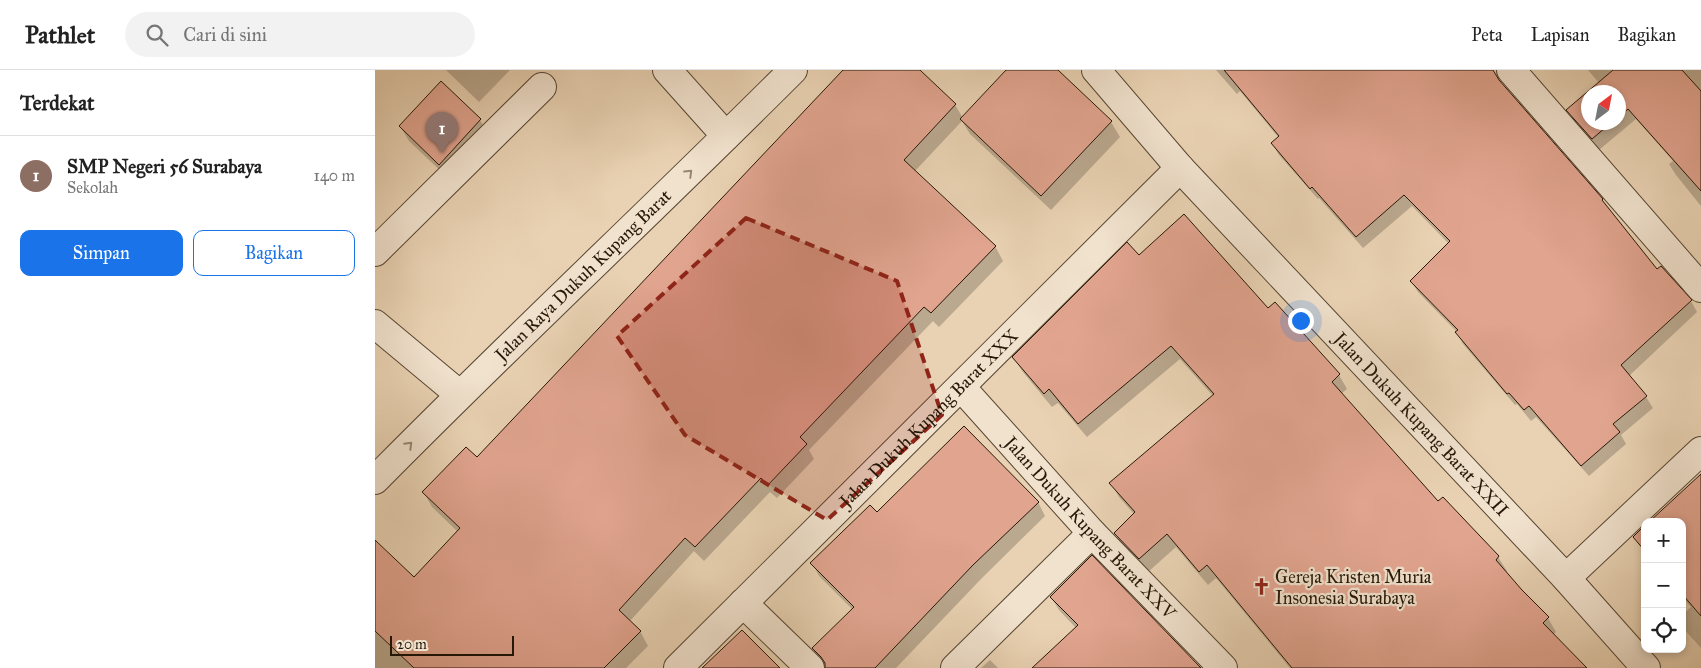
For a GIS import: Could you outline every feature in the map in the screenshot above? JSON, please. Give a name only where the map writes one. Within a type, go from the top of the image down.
[{"type":"street","points":[[667,70],[726,136]]},
{"type":"street","name":"Jalan Raya Dukuh Kupang Barat","points":[[375,480],[459,394],[793,70]]},
{"type":"street","name":"Jalan Dukuh Kupang Barat XXII","points":[[1096,70],[1180,168],[1566,578],[1645,668]]},
{"type":"street","points":[[1511,70],[1701,288]]},
{"type":"street","points":[[375,252],[542,87]]},
{"type":"street","name":"Jalan Dukuh Kupang Barat XXX","points":[[678,668],[1180,168]]},
{"type":"street","points":[[375,324],[459,394]]},
{"type":"street","name":"Jalan Dukuh Kupang Barat XXV","points":[[961,387],[1092,533],[1223,668]]},
{"type":"street","points":[[1566,578],[1701,451]]},
{"type":"street","points":[[955,668],[1092,533]]},
{"type":"street","points":[[743,603],[810,668]]},
{"type":"highlighted area","points":[[746,218],[897,281],[942,415],[827,520],[685,435],[617,336]]},
{"type":"building","points":[[843,70],[920,70],[956,104],[904,160],[996,246],[931,313],[924,307],[800,437],[807,444],[768,485],[761,478],[695,547],[685,538],[619,610],[641,631],[604,668],[414,668],[375,631],[375,540],[414,577],[460,528],[422,492],[466,447],[477,457]]},
{"type":"building","points":[[1006,70],[1058,70],[1112,121],[1041,196],[960,119]]},
{"type":"building","points":[[1224,70],[1493,70],[1499,80],[1603,199],[1657,269],[1661,266],[1692,300],[1621,365],[1647,396],[1613,424],[1620,432],[1581,466],[1529,406],[1524,410],[1509,393],[1507,394],[1455,332],[1458,330],[1410,281],[1450,241],[1404,195],[1356,237],[1312,187],[1310,189],[1271,143],[1279,136]]},
{"type":"building","points":[[1613,70],[1682,70],[1701,91],[1701,191],[1628,109],[1626,111],[1626,85],[1595,85]]},
{"type":"building","points":[[441,81],[481,119],[439,165],[399,126]]},
{"type":"building","points":[[1581,97],[1581,127],[1566,110]]},
{"type":"building","points":[[1584,130],[1603,130],[1592,139]]},
{"type":"building","points":[[1184,214],[1268,308],[1275,302],[1340,374],[1332,382],[1438,501],[1443,497],[1499,556],[1496,560],[1549,617],[1543,623],[1587,668],[1292,668],[1207,565],[1199,572],[1167,534],[1139,559],[1114,533],[1135,512],[1109,483],[1214,394],[1171,346],[1078,424],[1049,389],[1044,394],[1012,357],[1127,242],[1139,255]]},
{"type":"building","points":[[964,426],[1039,502],[973,565],[875,668],[825,668],[825,663],[812,648],[854,607],[810,563],[870,505],[877,512]]},
{"type":"building","points":[[1701,474],[1701,616],[1686,599],[1686,518],[1653,518]]},
{"type":"building","points":[[1641,529],[1641,546],[1633,537]]},
{"type":"building","points":[[1092,555],[1201,668],[1032,668],[1078,625],[1050,597]]},
{"type":"building","points":[[742,630],[780,668],[702,668]]},
{"type":"place","name":"SMP Negeri 56 Surabaya","points":[[442,153]]},
{"type":"place","name":"Gereja Kristen Muria Insonesia Surabaya","points":[[1261,587]]}]
